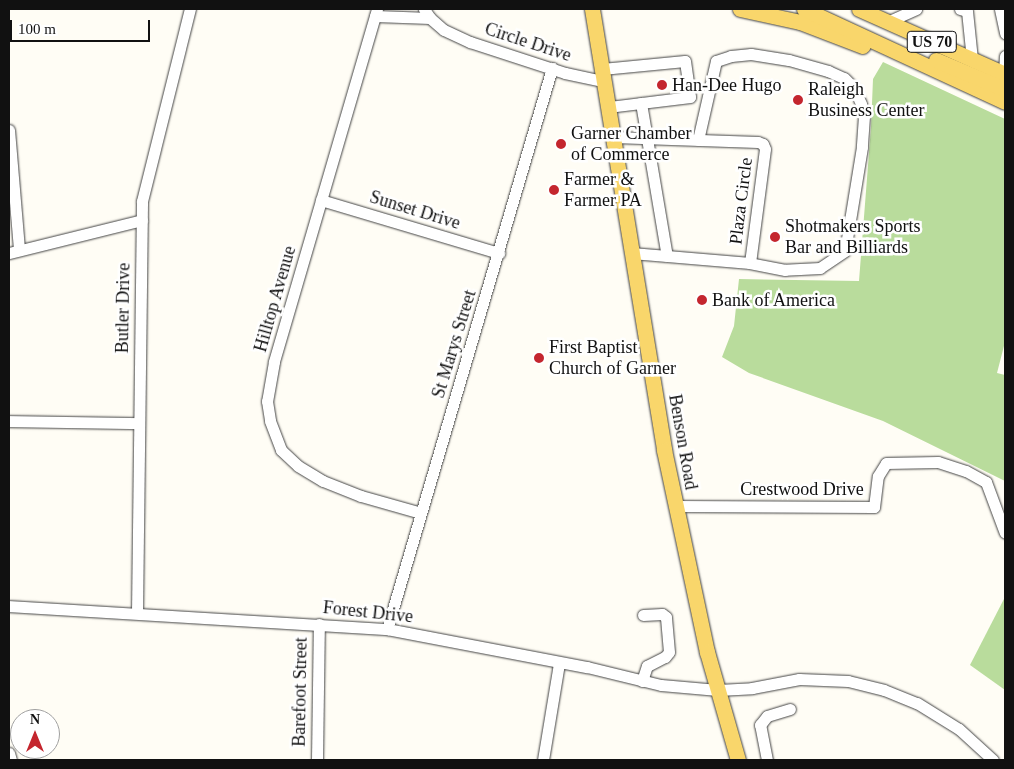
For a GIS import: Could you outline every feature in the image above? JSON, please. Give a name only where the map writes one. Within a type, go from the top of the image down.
[{"type":"main road","points":[[740,9],[800,22],[889,56],[929,66]]},
{"type":"main road","name":"US 70","points":[[804,9],[1005,102]]},
{"type":"main road","name":"US 70","points":[[859,9],[972,59],[1005,79]]},
{"type":"main road","name":"Benson Road","points":[[592,11],[664,450],[688,572],[738,760]]},
{"type":"main road","points":[[865,37],[953,66],[1005,79]]},
{"type":"street","name":"Butler Drive","points":[[137,613],[142,220],[145,188],[190,9]]},
{"type":"street","points":[[887,22],[916,9]]},
{"type":"street","points":[[960,9],[967,11],[972,59]]},
{"type":"street","points":[[1000,9],[1005,33]]},
{"type":"street","points":[[376,12],[427,14]]},
{"type":"street","name":"Hilltop Avenue","points":[[376,12],[274,362],[267,401],[270,421],[281,450],[298,466],[323,481],[361,496],[421,513]]},
{"type":"street","name":"Circle Drive","points":[[427,14],[444,30],[470,42],[552,68],[603,75],[685,61],[690,97],[641,103]]},
{"type":"street","points":[[698,140],[716,61],[731,56],[751,54],[789,60],[828,71],[844,78],[854,88],[861,104],[864,116],[862,147],[845,251],[820,268],[785,270],[750,263]]},
{"type":"street","points":[[1005,56],[1005,79]]},
{"type":"street","name":"St Marys Street","points":[[387,629],[552,68]]},
{"type":"street","points":[[608,107],[641,103],[667,256]]},
{"type":"street","points":[[9,130],[14,251],[142,220]]},
{"type":"street","name":"Plaza Circle","points":[[613,137],[758,142],[763,144],[764,156],[750,263],[632,253]]},
{"type":"street","name":"Sunset Drive","points":[[321,200],[499,253]]},
{"type":"street","points":[[9,421],[138,423]]},
{"type":"street","name":"Crestwood Drive","points":[[676,506],[874,507],[878,476],[886,463],[938,462],[966,471],[986,482],[1005,534]]},
{"type":"street","name":"Forest Drive","points":[[9,606],[387,629],[587,667],[661,685],[718,690],[752,688],[799,678],[848,681],[884,690],[917,703],[959,728],[993,760]]},
{"type":"street","points":[[642,681],[647,666],[665,657],[669,652],[666,617],[662,614],[643,615]]},
{"type":"street","name":"Barefoot Street","points":[[317,760],[319,624]]},
{"type":"street","points":[[543,760],[560,663]]},
{"type":"street","points":[[767,760],[760,725],[767,716],[790,709]]},
{"type":"street","points":[[9,753],[11,760]]},
{"type":"green space","points":[[883,62],[1005,119],[1005,342],[997,373],[1005,375],[1005,481],[883,421],[749,373],[722,357],[734,326],[739,279],[859,281],[873,79]]},
{"type":"green space","points":[[1005,597],[1005,690],[970,665]]},
{"type":"place","name":"Han-Dee Hugo","points":[[662,85]]},
{"type":"place","name":"Raleigh Business Center","points":[[798,100]]},
{"type":"place","name":"Garner Chamber of Commerce","points":[[561,144]]},
{"type":"place","name":"Farmer & Farmer PA","points":[[554,190]]},
{"type":"place","name":"Shotmakers Sports Bar and Billiards","points":[[775,237]]},
{"type":"place","name":"Bank of America","points":[[702,300]]},
{"type":"place","name":"First Baptist Church of Garner","points":[[539,358]]}]
